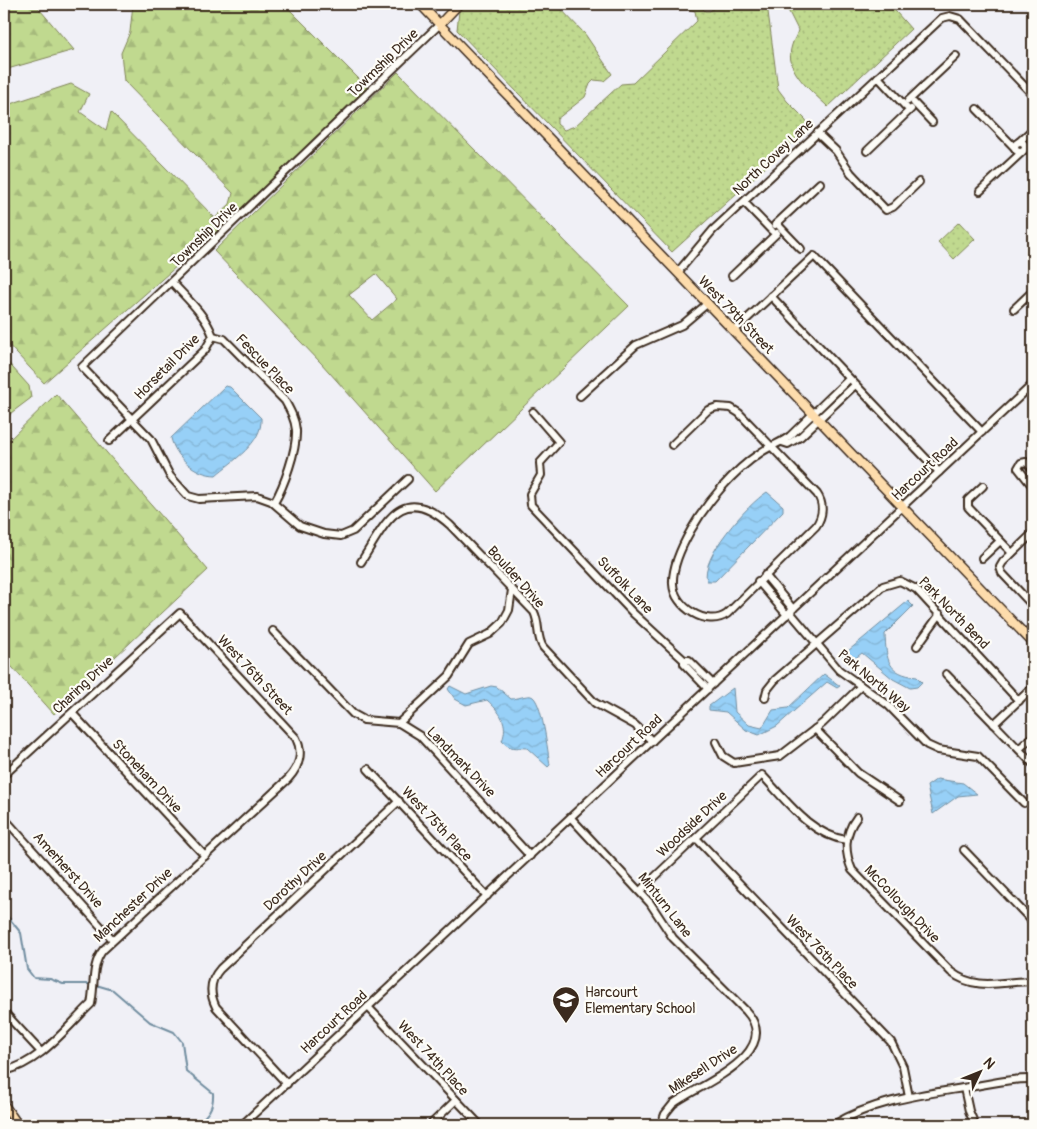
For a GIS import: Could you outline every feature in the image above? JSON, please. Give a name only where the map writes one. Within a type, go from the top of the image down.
[{"type":"main road","name":"West 79th Street","points":[[420,4],[813,414],[1032,638]]},
{"type":"main road","points":[[440,24],[459,4]]},
{"type":"main road","points":[[4,1105],[18,1125]]},
{"type":"street","name":"North Covey Lane","points":[[678,272],[689,262],[710,234],[940,19],[953,16],[960,20],[1033,95]]},
{"type":"street","name":"Towmship Drive","points":[[342,119],[440,24]]},
{"type":"street","points":[[867,151],[956,56]]},
{"type":"street","points":[[878,77],[932,122]]},
{"type":"street","points":[[977,108],[1020,147],[1033,154]]},
{"type":"street","name":"Township Drive","points":[[132,419],[82,367],[342,119]]},
{"type":"street","points":[[980,191],[1020,147],[1033,128]]},
{"type":"street","points":[[817,133],[836,151],[851,174],[886,210],[893,207],[919,182]]},
{"type":"street","points":[[732,276],[820,183]]},
{"type":"street","points":[[744,202],[801,249]]},
{"type":"street","points":[[734,331],[814,256],[982,432]]},
{"type":"street","name":"Horsetail Drive","points":[[109,441],[205,350],[213,336],[200,313],[172,282]]},
{"type":"street","points":[[1014,309],[1033,291]]},
{"type":"street","points":[[770,296],[939,472]]},
{"type":"street","points":[[580,396],[636,345],[682,325],[708,303]]},
{"type":"street","name":"Fescue Place","points":[[213,336],[224,339],[285,401],[292,412],[295,438],[282,488],[274,503]]},
{"type":"street","points":[[672,445],[708,410],[726,406],[739,412],[772,447],[817,494],[822,510],[817,524],[723,617],[707,620],[693,613],[678,598],[673,584],[686,539],[722,488],[756,455],[772,447],[782,442],[849,380]]},
{"type":"street","name":"Harcourt Road","points":[[242,1125],[1033,384]]},
{"type":"street","points":[[782,442],[788,444],[794,441],[855,385]]},
{"type":"street","name":"Suffolk Lane","points":[[533,412],[559,442],[540,462],[541,477],[530,494],[531,505],[633,613],[684,660],[689,660],[710,687]]},
{"type":"street","points":[[132,419],[151,439],[170,476],[188,496],[199,499],[257,496],[274,503],[300,526],[324,534],[341,536],[353,531],[408,479]]},
{"type":"street","points":[[1033,469],[1026,462],[1021,463],[1018,468],[1033,487]]},
{"type":"street","points":[[983,486],[968,500],[968,506],[1012,554]]},
{"type":"street","name":"Boulder Drive","points":[[361,562],[385,524],[400,510],[409,505],[424,508],[442,518],[535,614],[539,638],[543,646],[590,699],[603,710],[635,725],[652,741]]},
{"type":"street","points":[[1033,533],[1002,563],[1001,571],[1033,606]]},
{"type":"street","points":[[982,558],[1000,541]]},
{"type":"street","points":[[764,575],[790,612]]},
{"type":"street","points":[[758,581],[790,612]]},
{"type":"street","name":"Park North Bend","points":[[765,698],[767,690],[773,682],[883,586],[900,581],[911,584],[1019,701]]},
{"type":"street","points":[[273,631],[353,714],[364,720],[399,722],[448,676],[469,644],[490,634],[502,623],[509,610],[512,590]]},
{"type":"street","name":"Charing Drive","points":[[4,775],[180,612]]},
{"type":"street","name":"West 76th Street","points":[[180,612],[296,738],[300,745],[300,759]]},
{"type":"street","name":"Park North Way","points":[[790,612],[839,670],[894,711],[930,747],[971,754],[982,759],[1024,803]]},
{"type":"street","points":[[917,646],[940,614]]},
{"type":"street","points":[[946,674],[1033,764]]},
{"type":"street","points":[[716,742],[719,750],[727,760],[742,763],[780,756],[815,729],[862,686]]},
{"type":"street","points":[[994,724],[1033,687]]},
{"type":"street","name":"Stoneham Drive","points":[[72,713],[205,856]]},
{"type":"street","name":"Landmark Drive","points":[[399,722],[420,736],[530,856]]},
{"type":"street","points":[[815,729],[858,773],[900,801]]},
{"type":"street","points":[[1019,749],[1033,736]]},
{"type":"street","name":"Manchester Drive","points":[[4,1071],[26,1064],[91,1004],[93,979],[98,956],[288,779],[300,759]]},
{"type":"street","name":"West 75th Place","points":[[368,769],[487,896]]},
{"type":"street","name":"Woodside Drive","points":[[640,891],[762,775],[812,826],[830,836],[846,840]]},
{"type":"street","name":"Dorothy Drive","points":[[287,1084],[216,1007],[212,995],[212,982],[220,968],[399,801]]},
{"type":"street","points":[[846,840],[857,817]]},
{"type":"street","name":"Amerherst Drive","points":[[4,818],[113,940]]},
{"type":"street","name":"Minturn Lane","points":[[571,818],[640,891],[650,903],[670,935],[749,1015],[755,1033]]},
{"type":"street","name":"West 76th Place","points":[[696,838],[891,1042],[904,1067],[909,1097]]},
{"type":"street","name":"McCollough Drive","points":[[846,840],[848,860],[857,876],[957,977],[970,983],[983,985],[1033,981]]},
{"type":"street","points":[[964,850],[1033,922]]},
{"type":"street","name":"West 74th Place","points":[[368,1007],[480,1125]]},
{"type":"street","points":[[4,1012],[41,1052]]},
{"type":"street","name":"Mikesell Drive","points":[[661,1125],[665,1114],[673,1104],[744,1059],[752,1049],[755,1033]]},
{"type":"street","points":[[833,1125],[871,1106],[909,1097],[1033,1079]]},
{"type":"street","points":[[964,1088],[969,1111],[975,1125]]},
{"type":"street","points":[[430,1125],[456,1100]]},
{"type":"green space","points":[[4,4],[35,4],[74,50],[4,70]]},
{"type":"green space","points":[[133,4],[284,4],[367,87],[245,206],[44,383],[4,340],[4,106],[71,84],[89,94],[80,112],[106,130],[111,112],[215,218],[230,204],[233,193],[124,81],[121,53],[130,32]]},
{"type":"green space","points":[[467,4],[556,4],[585,34],[612,74],[604,81],[594,80],[590,84],[585,97],[557,119],[557,124],[564,130],[575,126],[621,84],[633,83],[697,21],[695,11],[674,4],[698,4],[705,11],[710,11],[719,4],[767,4],[778,89],[806,120],[808,125],[790,145],[672,252],[457,30],[459,11]]},
{"type":"green space","points":[[785,4],[889,4],[911,29],[828,107],[807,87],[795,72],[790,54],[798,30]]},
{"type":"green space","points":[[398,72],[629,306],[435,491],[321,363],[214,251]],"holes":[[[376,274],[397,299],[372,320],[349,295]]]},
{"type":"green space","points":[[959,222],[975,239],[954,259],[938,242]]},
{"type":"green space","points":[[4,358],[29,386],[31,398],[11,413],[4,424]]},
{"type":"green space","points":[[56,394],[208,570],[54,714],[4,658],[4,445]]},
{"type":"water","points":[[225,386],[230,387],[261,418],[260,427],[252,443],[245,451],[216,475],[208,474],[188,464],[177,452],[171,438]]},
{"type":"water","points":[[767,492],[783,506],[783,511],[715,581],[707,581],[710,559],[717,546],[748,508]]},
{"type":"water","points":[[908,601],[913,606],[885,634],[886,651],[890,664],[900,673],[917,677],[922,682],[917,687],[910,688],[893,679],[862,653],[849,663],[842,656]]},
{"type":"water","points":[[824,674],[840,686],[837,688],[827,682],[777,726],[759,735],[746,730],[726,712],[709,710],[709,706],[733,688],[735,712],[749,725],[762,728],[773,710],[788,708]]},
{"type":"water","points":[[450,686],[466,694],[491,686],[497,687],[511,699],[531,696],[535,699],[541,716],[550,765],[548,767],[527,748],[511,747],[502,741],[504,723],[496,709],[487,700],[466,705],[455,699],[448,689]]},
{"type":"water","points":[[937,779],[963,783],[977,794],[958,796],[933,814],[927,786]]},
{"type":"waterway","points":[[4,912],[21,933],[27,969],[34,978],[50,979],[63,984],[91,984]]},
{"type":"waterway","points":[[96,985],[113,990],[150,1022],[174,1032],[182,1042],[186,1071],[213,1093],[209,1111],[196,1125]]},
{"type":"place","name":"Harcourt Elementary School","points":[[566,1024]]}]
